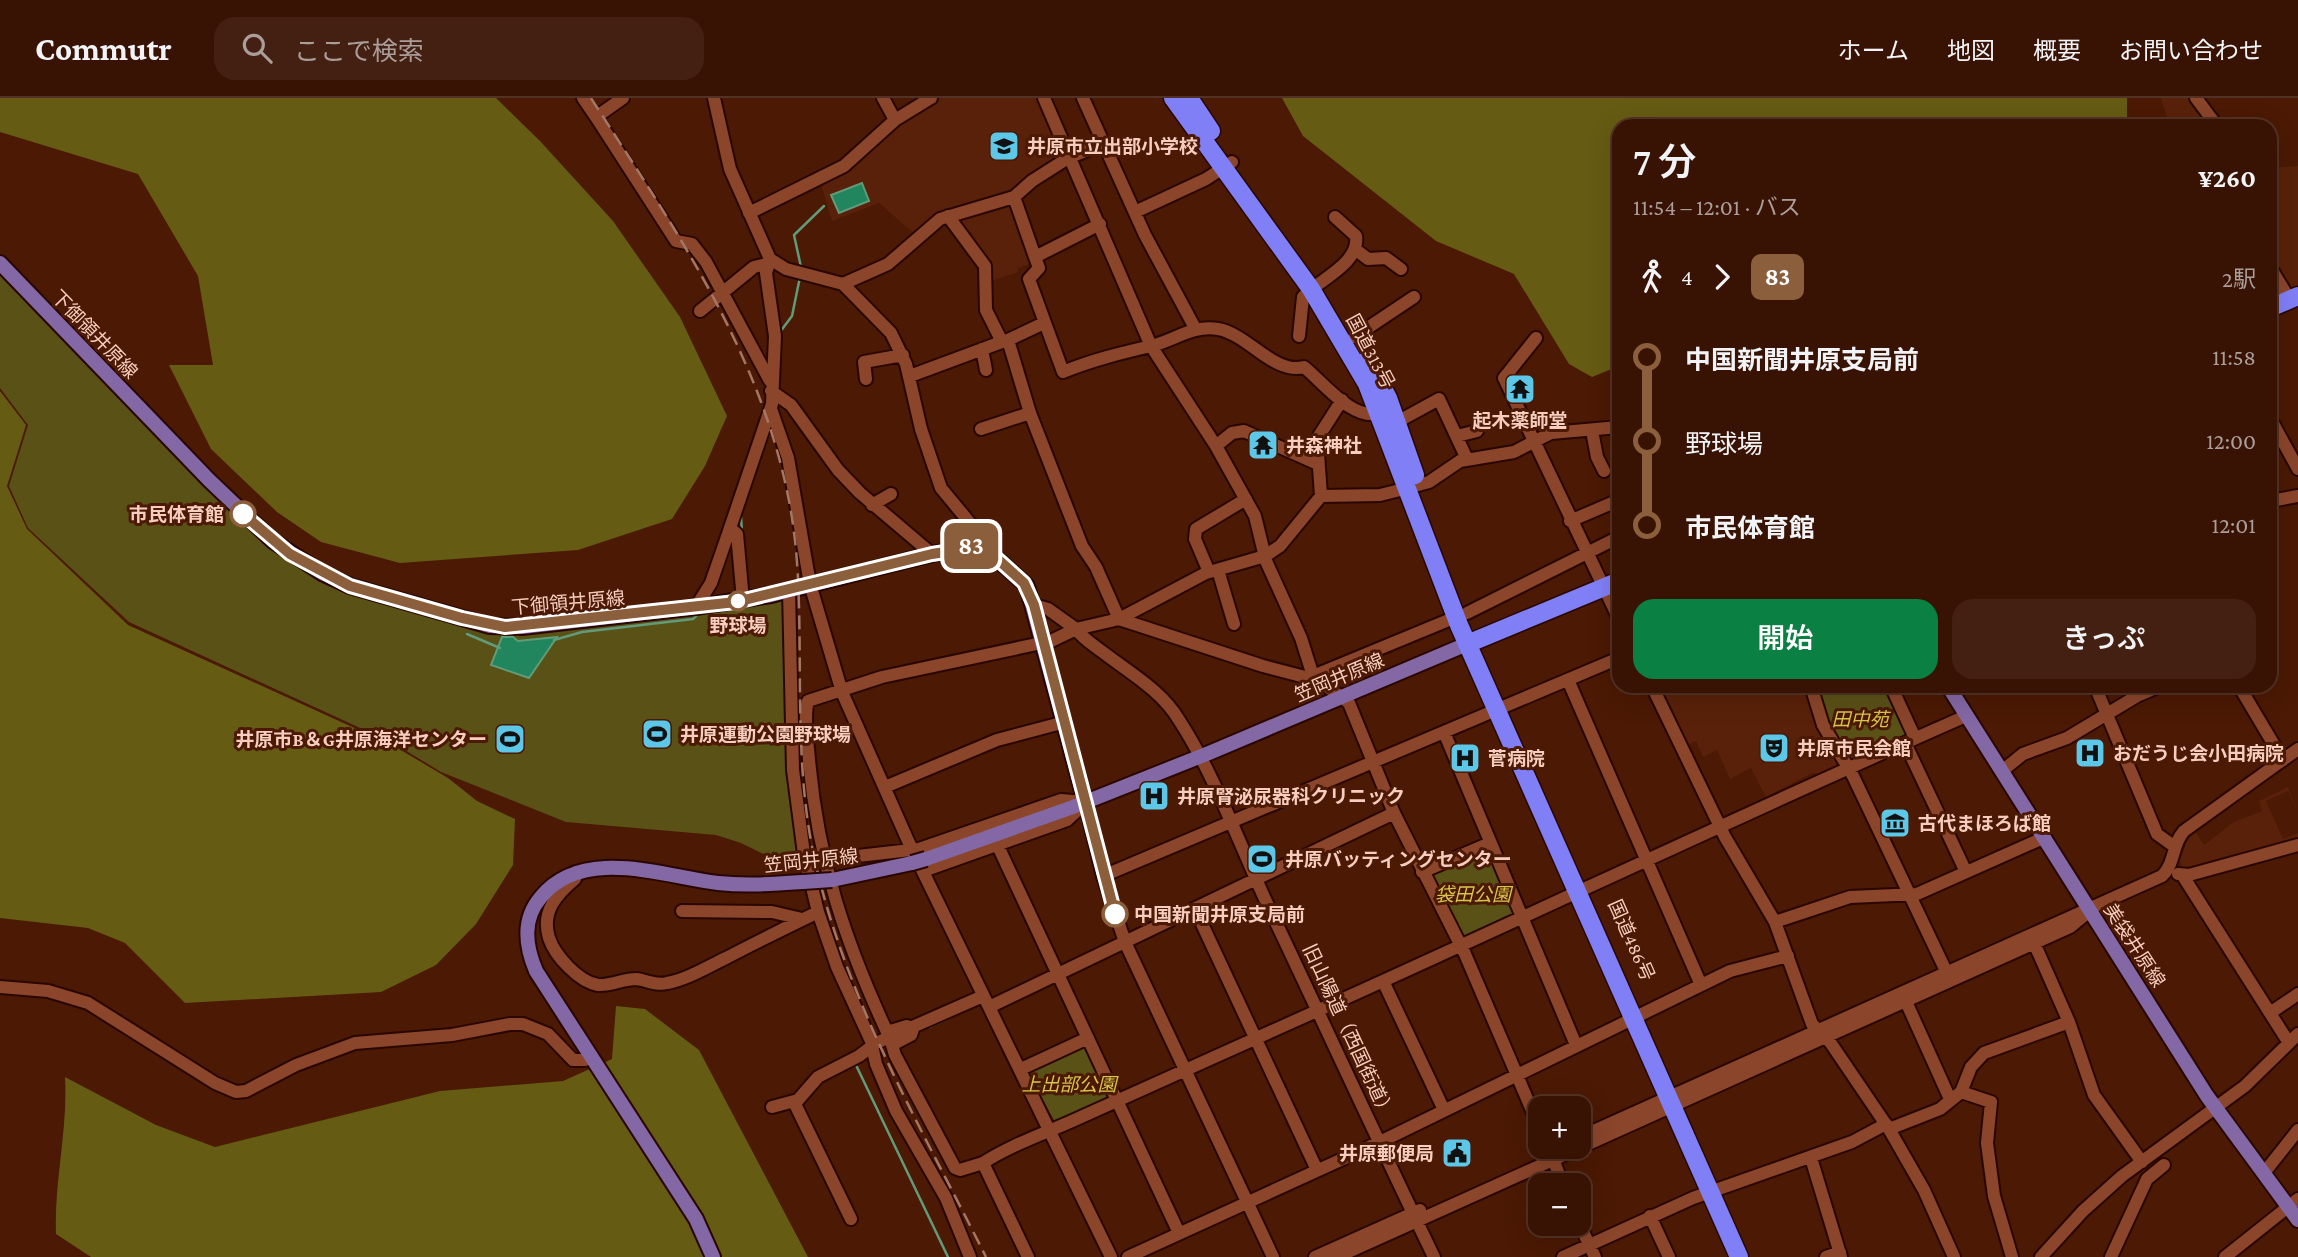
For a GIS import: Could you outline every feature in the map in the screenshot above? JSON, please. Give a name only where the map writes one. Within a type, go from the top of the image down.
[{"type":"highway","name":"国道313号","points":[[1173,98],[1228,165],[1354,337],[1378,379],[1397,422],[1413,487]]},
{"type":"highway","name":"国道313号","points":[[1189,98],[1228,165]]},
{"type":"highway","name":"国道313号","points":[[1316,286],[1380,413],[1413,487],[1473,641]]},
{"type":"highway","points":[[2277,305],[2294,298]]},
{"type":"highway","points":[[1473,641],[1611,585]]},
{"type":"highway","name":"国道486号","points":[[1473,641],[1714,1191],[1739,1257]]},
{"type":"highway","name":"国道486号","points":[[1714,1191],[1749,1257]]},
{"type":"main road","name":"下御領井原線","points":[[0,263],[259,530],[322,573],[376,593],[505,627],[743,600],[932,554],[983,546]]},
{"type":"main road","points":[[983,546],[1024,583],[1034,605],[1085,802]]},
{"type":"main road","name":"笠岡井原線","points":[[576,871],[618,869],[742,884],[832,880],[918,860],[1085,802],[1199,757],[1473,641]]},
{"type":"main road","name":"美袋井原線","points":[[1952,693],[2216,1107],[2293,1209]]},
{"type":"main road","points":[[576,871],[558,880],[536,904],[528,921],[526,939],[536,971],[696,1219],[713,1257]]},
{"type":"street","points":[[583,98],[676,241],[689,242],[696,247],[723,292],[774,390],[791,405],[838,470],[872,505],[932,554]]},
{"type":"street","points":[[596,117],[623,98]]},
{"type":"street","points":[[696,607],[711,583],[733,531],[771,409],[774,390],[775,336],[769,262],[730,169],[714,98]]},
{"type":"street","points":[[883,98],[894,120]]},
{"type":"street","points":[[749,213],[844,166],[894,120],[931,98]]},
{"type":"street","points":[[1044,98],[1151,346],[1216,446],[1246,499],[1260,529],[1265,556],[1301,638],[1313,676],[1343,696],[1394,813],[1461,947],[1528,1102]]},
{"type":"street","points":[[1083,98],[1135,212],[1195,328]]},
{"type":"street","points":[[2196,98],[2212,119]]},
{"type":"street","points":[[843,284],[888,264],[940,219],[1014,197],[1068,158],[1102,144]]},
{"type":"street","points":[[1135,212],[1228,165]]},
{"type":"street","points":[[1014,197],[1039,268],[1028,279],[1044,323],[1058,375],[1091,361],[1151,346],[1195,328],[1221,330],[1237,335],[1289,368],[1304,367],[1342,400],[1367,415],[1380,413]]},
{"type":"street","points":[[948,216],[985,266],[986,310],[1005,341],[1082,546],[1096,567],[1119,619],[1263,666],[1305,677],[1313,676],[1462,615],[1612,540]]},
{"type":"street","points":[[1299,336],[1303,297],[1333,274],[1354,249],[1356,236],[1335,217]]},
{"type":"street","points":[[1035,257],[1100,224]]},
{"type":"street","points":[[1354,249],[1368,259],[1386,258],[1401,269]]},
{"type":"street","points":[[700,312],[754,267],[769,262],[843,284],[878,317],[903,355],[921,429],[941,488],[979,534],[983,546]]},
{"type":"street","points":[[2277,276],[2294,298]]},
{"type":"street","points":[[1354,337],[1414,297]]},
{"type":"street","points":[[910,376],[1005,341],[1044,323]]},
{"type":"street","points":[[1536,338],[1504,378],[1585,553],[1611,585]]},
{"type":"street","points":[[982,349],[986,370]]},
{"type":"street","points":[[866,379],[864,362],[903,355]]},
{"type":"street","points":[[1397,422],[1439,399],[1467,459]]},
{"type":"street","points":[[913,1029],[907,1027],[887,1032],[849,946],[803,781],[807,703],[882,677],[1044,643],[1076,629],[1119,619],[1214,571],[1265,556],[1280,546],[1321,496],[1317,439],[1342,400]]},
{"type":"street","points":[[771,409],[788,458],[810,584],[842,692],[918,860],[1111,1257]]},
{"type":"street","points":[[981,429],[1030,413]]},
{"type":"street","points":[[1321,496],[1380,495],[1413,487],[1467,459],[1514,452],[1551,433],[1612,427]]},
{"type":"street","points":[[1216,446],[1238,430],[1260,431],[1318,464]]},
{"type":"street","points":[[1457,436],[1477,431]]},
{"type":"street","points":[[1591,431],[1597,457],[1604,471]]},
{"type":"street","points":[[2277,431],[2298,469]]},
{"type":"street","points":[[872,505],[891,494]]},
{"type":"street","points":[[2277,500],[2298,496]]},
{"type":"street","points":[[1234,624],[1214,571],[1195,539],[1196,529],[1246,499]]},
{"type":"street","points":[[1570,521],[1612,503]]},
{"type":"street","points":[[733,531],[743,600]]},
{"type":"street","points":[[789,590],[803,781],[804,854],[818,912],[836,967],[872,1046],[897,1111],[946,1198],[970,1257]]},
{"type":"street","name":"旧山陽道（西国街道）","points":[[1034,605],[1048,608],[1076,629],[1156,692],[1179,719],[1434,1257]]},
{"type":"street","points":[[1103,876],[1612,661]]},
{"type":"street","points":[[1568,680],[1701,985]]},
{"type":"street","points":[[1655,693],[1720,826],[1775,922],[1812,1024],[1888,1127],[1924,1190],[1954,1257]]},
{"type":"street","points":[[1813,693],[1824,725],[1912,896],[1945,971]]},
{"type":"street","points":[[1893,693],[1910,741],[1966,872]]},
{"type":"street","points":[[2098,693],[2157,835],[2175,847]]},
{"type":"street","points":[[2002,771],[2023,754],[2067,738],[2144,693]]},
{"type":"street","points":[[2243,693],[2283,760]]},
{"type":"street","points":[[913,1029],[911,1035],[892,1045],[923,1111],[955,1167],[960,1170],[983,1163],[1966,716]]},
{"type":"street","points":[[885,787],[997,740],[1065,722]]},
{"type":"street","points":[[1444,732],[1576,1045]]},
{"type":"street","points":[[1591,1135],[1821,1034],[2032,938],[2063,918],[2090,911],[2162,876],[2169,869],[2175,847],[2184,831],[2298,749]]},
{"type":"street","points":[[823,860],[918,860],[997,844],[1068,820],[1085,802]]},
{"type":"street","points":[[1085,802],[1103,876],[1125,942],[1273,1257]]},
{"type":"street","points":[[772,1107],[794,1102],[818,1077],[872,1046],[1058,974],[1394,813]]},
{"type":"street","points":[[1775,922],[1850,897],[1912,896],[2043,838]]},
{"type":"street","points":[[1422,872],[1490,843]]},
{"type":"street","points":[[997,844],[1179,1233]]},
{"type":"street","points":[[2183,876],[2298,845]]},
{"type":"street","points":[[2041,1257],[2083,1211],[2142,1162],[2251,1082],[2294,1038],[2270,1013],[2183,876],[2169,869]]},
{"type":"street","points":[[576,871],[575,879],[558,894],[551,906],[546,917],[547,929],[556,953],[579,975],[597,985],[637,979],[650,984],[667,984],[692,975],[818,912]]},
{"type":"street","points":[[1195,909],[1317,1170]]},
{"type":"street","points":[[682,911],[772,912],[802,919]]},
{"type":"street","points":[[1904,996],[1945,971],[2032,938]]},
{"type":"street","points":[[2032,938],[2069,1022],[2094,1094],[2142,1162]]},
{"type":"street","points":[[1128,1257],[1380,1142],[1736,969],[1788,956]]},
{"type":"street","points":[[1383,981],[1444,1110]]},
{"type":"street","points":[[0,987],[48,991],[88,1003],[215,1083],[236,1092],[255,1088],[296,1065],[355,1043],[452,1035],[510,1024],[523,1024],[548,1034],[573,1060],[584,1060],[590,1056]]},
{"type":"street","points":[[2270,1013],[2298,994]]},
{"type":"street","points":[[1904,996],[1955,1096]]},
{"type":"street","points":[[1563,1257],[1592,1251],[1650,1216],[1714,1191],[1811,1158],[1888,1127],[1929,1116],[1955,1096],[1971,1067],[1984,1053],[2069,1022]]},
{"type":"street","points":[[1021,1069],[1088,1038]]},
{"type":"street","points":[[1955,1096],[1992,1102],[1987,1143],[1994,1196],[2012,1257]]},
{"type":"street","points":[[1591,1133],[1673,1100]]},
{"type":"street","points":[[794,1102],[851,1219]]},
{"type":"street","points":[[2264,1173],[2298,1130]]},
{"type":"street","points":[[1811,1158],[1840,1254],[1826,1257]]},
{"type":"street","points":[[1337,1257],[1535,1159]]},
{"type":"street","points":[[983,1163],[1028,1257]]},
{"type":"street","points":[[2111,1257],[2147,1179],[2164,1165]]},
{"type":"street","points":[[2225,1257],[2293,1209]]},
{"type":"street","points":[[1650,1216],[1669,1257]]},
{"type":"street","points":[[1315,1257],[1415,1217]]},
{"type":"shaded area","points":[[0,98],[496,98],[540,141],[613,221],[680,317],[727,416],[705,466],[672,519],[578,550],[400,563],[321,542],[277,512],[211,449],[169,365],[213,365],[198,276],[138,174],[0,132]]},
{"type":"shaded area","points":[[939,98],[1040,98],[1064,157],[1013,195],[951,213],[941,211],[917,236],[879,203],[832,221],[821,184],[898,122]]},
{"type":"shaded area","points":[[1282,98],[2127,98],[2127,119],[1612,119],[1612,369],[1592,377],[1569,364],[1514,274],[1436,241],[1303,136]]},
{"type":"shaded area","points":[[2161,98],[2192,98],[2208,119],[2168,119]]},
{"type":"shaded area","points":[[2298,166],[2298,289],[2287,290],[2277,272],[2277,168]]},
{"type":"shaded area","points":[[862,183],[869,201],[839,213],[831,195]]},
{"type":"shaded area","points":[[1012,201],[1033,263],[1018,268],[1018,272],[991,281],[955,225],[959,216]]},
{"type":"shaded area","points":[[0,391],[26,425],[7,486],[27,529],[128,625],[394,746],[448,778],[477,801],[515,819],[513,865],[476,924],[436,965],[381,992],[185,1003],[125,943],[88,928],[0,918]]},
{"type":"shaded area","points":[[502,637],[513,637],[518,641],[557,637],[529,678],[491,665]]},
{"type":"shaded area","points":[[1660,693],[1811,693],[1838,765],[1822,773],[1812,773],[1766,797],[1751,768],[1730,779],[1717,750],[1703,757],[1696,741],[1686,746]]},
{"type":"shaded area","points":[[2288,787],[2298,813],[2288,791],[2266,801],[2283,839],[2298,833],[2298,842],[2185,873],[2180,861],[2186,843],[2195,831],[2204,845],[2234,822],[2262,811],[2259,801]]},
{"type":"shaded area","points":[[616,1006],[645,1009],[699,1050],[808,1257],[91,1257],[56,1234],[65,1116],[65,1077],[156,1125],[215,1147],[440,1091],[563,1081],[612,1059]]},
{"type":"green space","points":[[0,271],[253,532],[293,565],[337,587],[445,622],[507,636],[723,612],[783,601],[798,849],[792,854],[772,858],[716,835],[566,822],[441,772],[395,744],[129,622],[28,528],[9,486],[28,425],[0,388]]},
{"type":"green space","name":"田中苑","points":[[1817,693],[1892,693],[1910,732],[1847,760],[1835,742]]},
{"type":"green space","name":"袋田公園","points":[[1488,847],[1516,912],[1462,938],[1429,872]]},
{"type":"green space","name":"上出部公園","points":[[1087,1045],[1110,1094],[1108,1099],[1056,1124],[1028,1072]]},
{"type":"waterway","points":[[862,142],[880,126]]},
{"type":"waterway","points":[[801,267],[794,235],[824,206]]},
{"type":"waterway","points":[[780,332],[792,316],[800,277]]},
{"type":"waterway","points":[[737,526],[769,433]]},
{"type":"waterway","points":[[741,517],[742,532]]},
{"type":"waterway","points":[[719,579],[733,539]]},
{"type":"waterway","points":[[554,640],[582,632],[693,619],[696,616]]},
{"type":"waterway","points":[[467,634],[500,648]]},
{"type":"waterway","points":[[929,1027],[953,1016]]},
{"type":"waterway","points":[[855,1063],[948,1257]]},
{"type":"railway","points":[[591,98],[694,262],[751,376],[772,435],[788,497],[797,562],[802,757],[810,835],[818,874],[832,924],[869,1022],[986,1257]]},
{"type":"bus line","name":"83","points":[[243,514],[290,554],[350,586],[490,626],[505,627],[621,617],[736,602],[932,554],[983,546],[1027,586],[1034,605],[1115,914]]},
{"type":"place","name":"井原市立出部小学校","points":[[1004,146]]},
{"type":"place","name":"起木薬師堂","points":[[1520,389]]},
{"type":"place","name":"井森神社","points":[[1263,445]]},
{"type":"place","name":"市民体育館","points":[[243,514]]},
{"type":"place","name":"野球場","points":[[738,601]]},
{"type":"place","name":"井原運動公園野球場","points":[[657,734]]},
{"type":"place","name":"井原市B＆G井原海洋センター","points":[[510,739]]},
{"type":"place","name":"井原市民会館","points":[[1774,748]]},
{"type":"place","name":"おだうじ会小田病院","points":[[2090,753]]},
{"type":"place","name":"菅病院","points":[[1465,758]]},
{"type":"place","name":"井原腎泌尿器科クリニック","points":[[1154,796]]},
{"type":"place","name":"古代まほろば館","points":[[1895,823]]},
{"type":"place","name":"井原バッティングセンター","points":[[1262,859]]},
{"type":"place","name":"中国新聞井原支局前","points":[[1115,914]]},
{"type":"place","name":"井原郵便局","points":[[1457,1153]]}]
